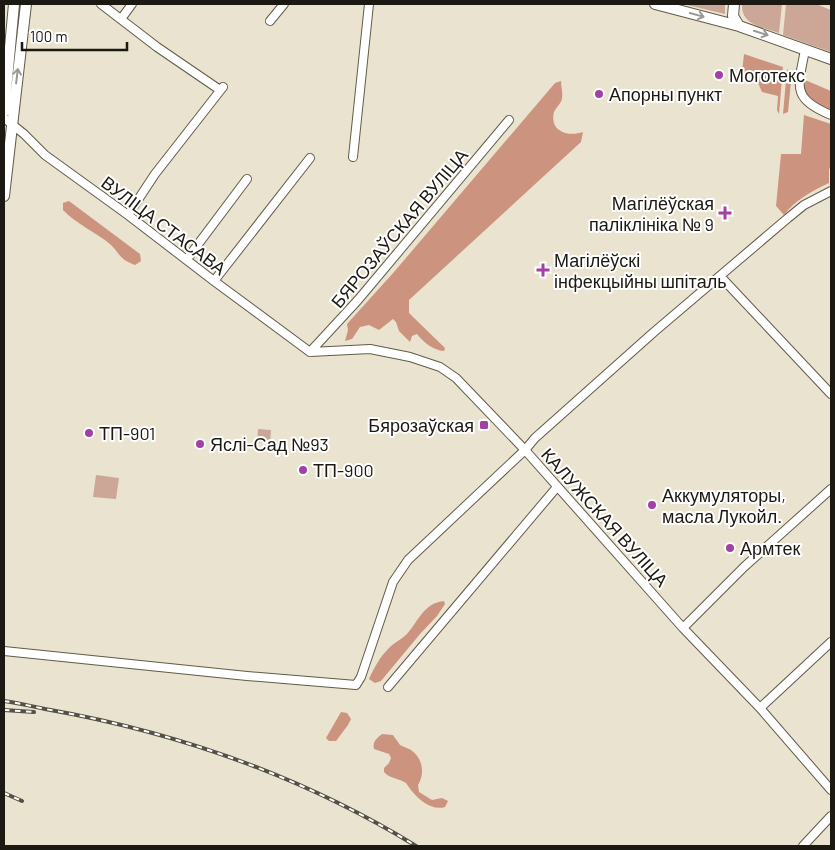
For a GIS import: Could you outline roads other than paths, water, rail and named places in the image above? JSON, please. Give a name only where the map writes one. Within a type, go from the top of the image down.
[{"type":"main road","points":[[4,112],[14,4]]},
{"type":"main road","points":[[4,196],[8,121],[26,4]]},
{"type":"main road","points":[[655,4],[739,26],[831,60]]},
{"type":"main road","points":[[734,4],[733,16],[739,26]]},
{"type":"street","points":[[101,4],[157,47],[221,88],[155,174],[128,215]]},
{"type":"street","points":[[121,19],[132,4]]},
{"type":"street","points":[[270,20],[284,4]]},
{"type":"street","points":[[353,157],[369,4]]},
{"type":"street","points":[[805,50],[799,87],[801,96],[831,115]]},
{"type":"street","name":"БЯРОЗАЎСКАЯ ВУЛІЦА","points":[[310,352],[364,294],[509,120]]},
{"type":"street","name":"ВУЛІЦА СТАСАВА","points":[[8,121],[45,155],[310,352]]},
{"type":"street","points":[[214,281],[310,158]]},
{"type":"street","points":[[187,259],[247,179]]},
{"type":"street","points":[[4,651],[247,676],[356,685],[361,677],[393,582],[408,560],[542,432],[720,276],[798,210],[831,191]]},
{"type":"street","points":[[720,276],[831,394]]},
{"type":"street","name":"КАЛУЖСКАЯ ВУЛІЦА","points":[[310,352],[370,349],[410,357],[440,367],[456,378],[525,450],[683,628],[760,708],[831,790]]},
{"type":"street","points":[[388,687],[557,487]]},
{"type":"street","points":[[683,628],[744,567],[831,489]]},
{"type":"street","points":[[760,708],[831,642]]},
{"type":"street","points":[[803,846],[831,816]]},
{"type":"railway","points":[[4,701],[142,730],[237,760],[328,798],[416,846]]},
{"type":"railway","points":[[4,710],[34,712]]},
{"type":"railway","points":[[4,793],[22,801]]},
{"type":"place","name":"Моготекс","points":[[719,75]]},
{"type":"place","name":"Апорны пункт","points":[[599,94]]},
{"type":"place","name":"Магілёўская паліклініка № 9","points":[[725,213]]},
{"type":"place","name":"Магілёўскі інфекцыйны шпіталь","points":[[543,270]]},
{"type":"place","name":"Бярозаўская","points":[[484,425]]},
{"type":"place","name":"ТП-901","points":[[89,433]]},
{"type":"place","name":"Яслі-Сад №93","points":[[200,444]]},
{"type":"place","name":"ТП-900","points":[[303,470]]},
{"type":"place","name":"Аккумуляторы, масла Лукойл.","points":[[652,505]]},
{"type":"place","name":"Армтек","points":[[730,548]]}]
